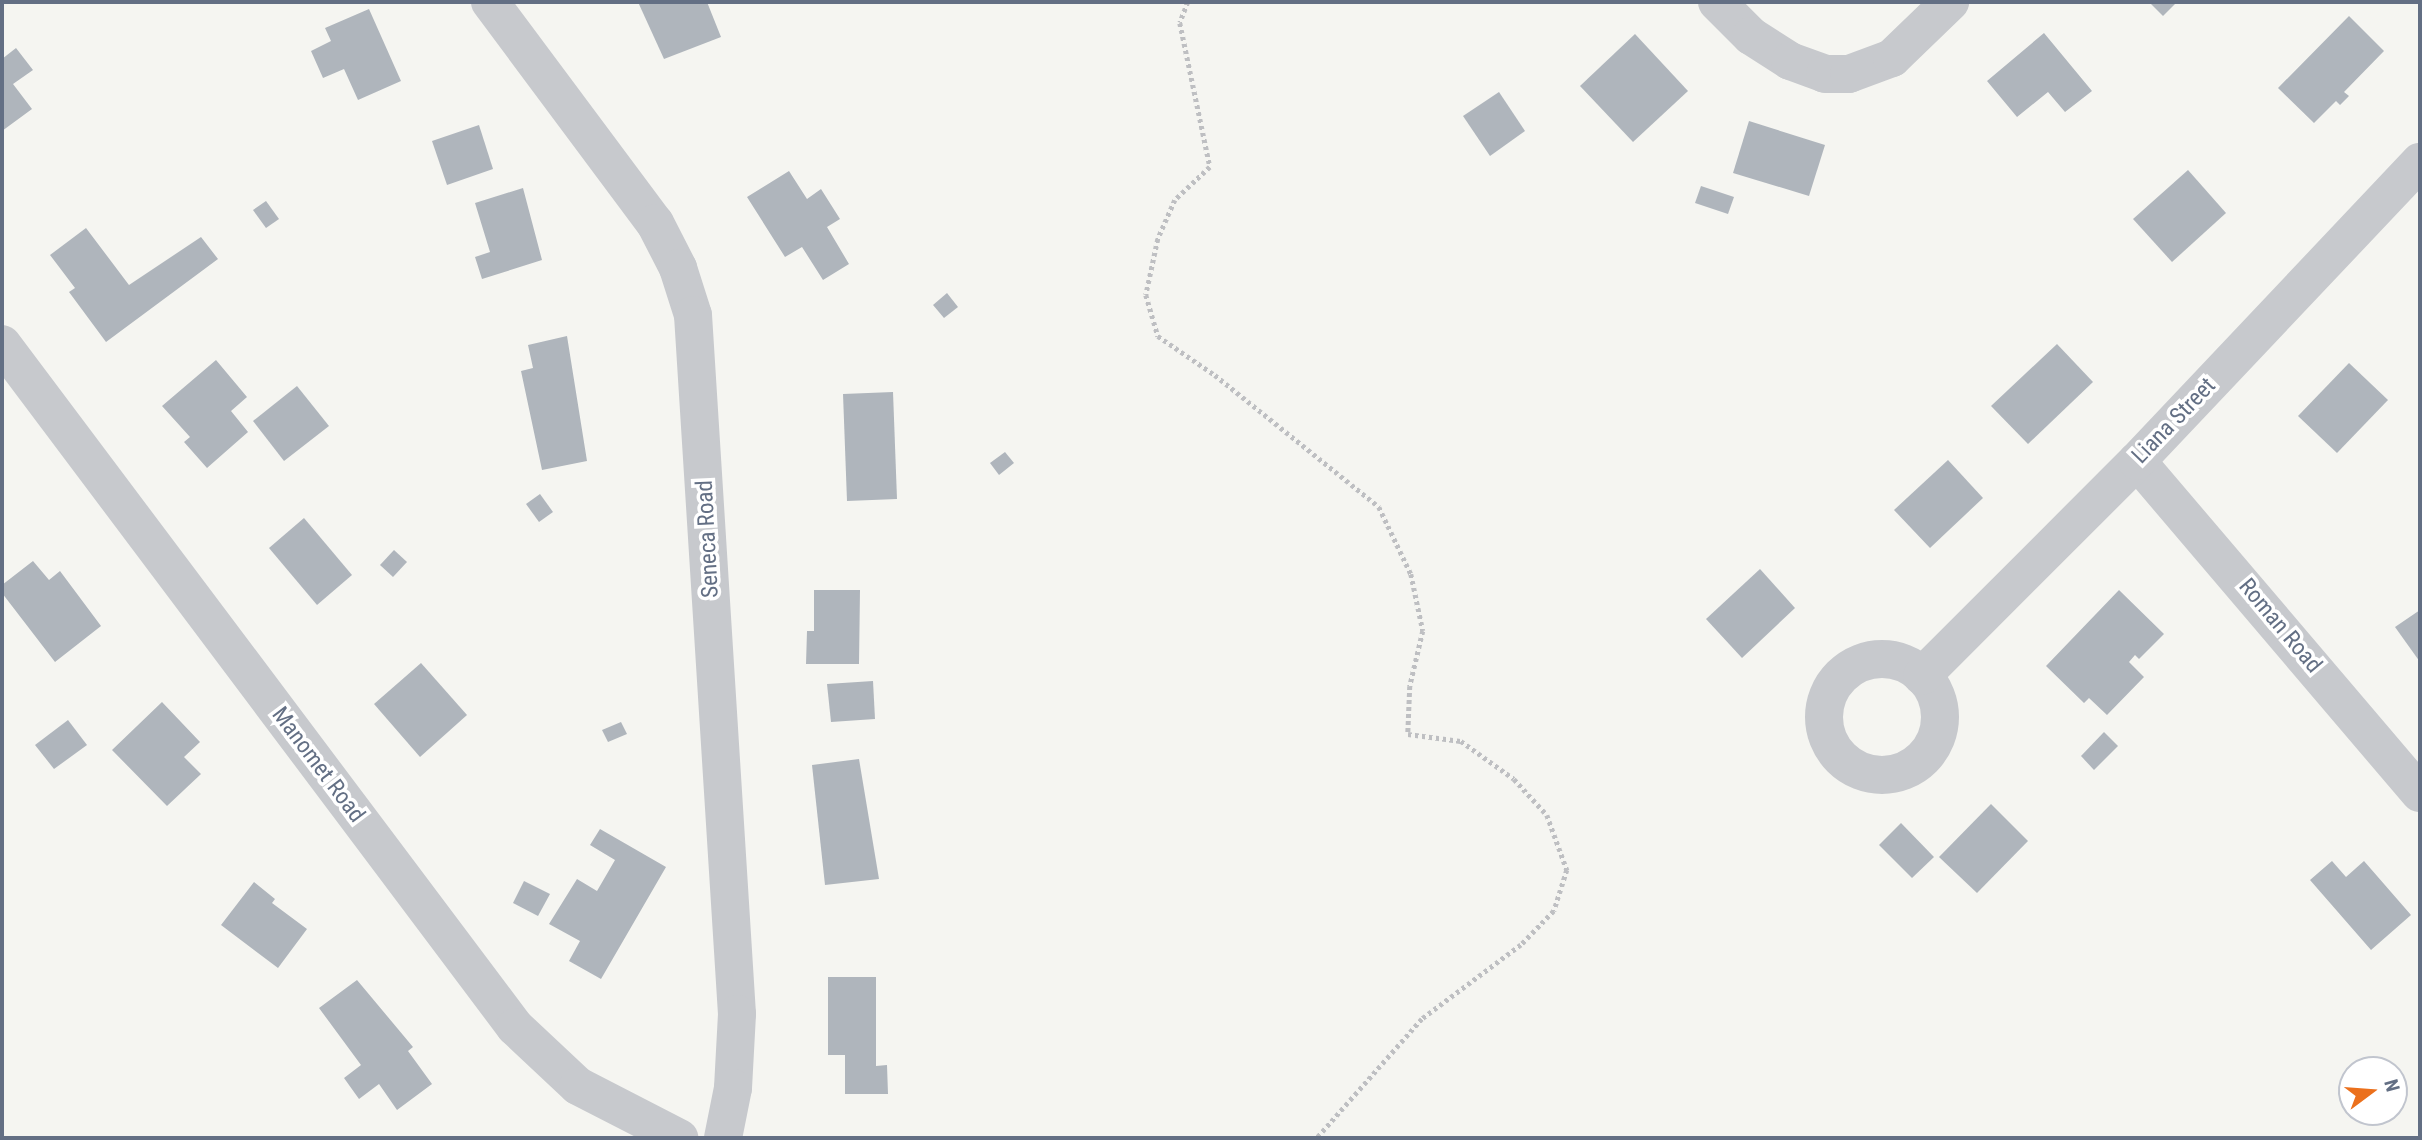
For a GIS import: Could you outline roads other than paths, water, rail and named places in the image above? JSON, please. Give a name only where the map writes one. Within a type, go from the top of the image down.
[{"type":"street","name":"Seneca Road","points":[[490,2],[655,223],[678,268],[693,315],[737,1014],[733,1088],[723,1138]]},
{"type":"street","points":[[1717,2],[1764,45],[1825,74],[1849,74],[1892,58],[1950,2]]},
{"type":"street","name":"Liana Street","points":[[1922,676],[2137,461],[2420,162]]},
{"type":"street","name":"Manomet Road","points":[[2,344],[515,1027],[578,1086],[679,1138]]},
{"type":"street","name":"Roman Road","points":[[2137,461],[2420,793]]}]
